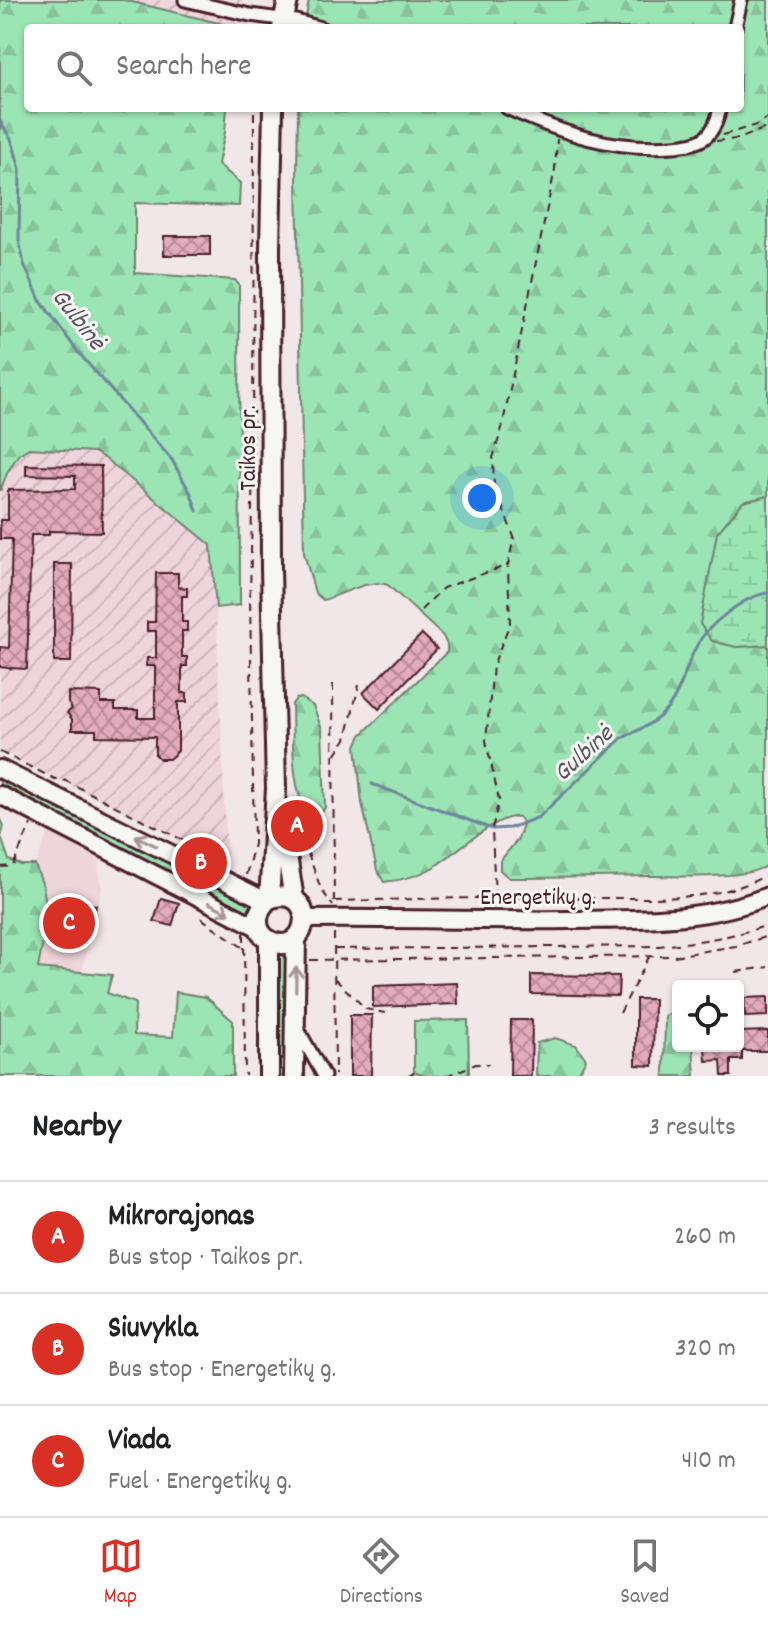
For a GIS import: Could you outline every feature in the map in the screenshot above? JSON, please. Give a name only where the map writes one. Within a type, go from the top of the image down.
[{"type":"main road","points":[[282,24],[288,0]]},
{"type":"main road","name":"Taikos pr.","points":[[269,1076],[257,930],[258,913],[268,900],[276,789],[271,568],[273,112]]},
{"type":"main road","points":[[0,769],[268,900],[278,896],[294,899]]},
{"type":"main road","name":"Taikos pr.","points":[[276,789],[294,899],[304,911],[305,919]]},
{"type":"main road","points":[[0,795],[283,943],[296,938]]},
{"type":"main road","name":"Energetikų g.","points":[[305,919],[334,910],[489,921],[645,919],[711,912],[768,896]]},
{"type":"main road","points":[[294,1076],[296,938],[305,919]]},
{"type":"street","points":[[185,0],[282,24],[310,24]]},
{"type":"street","points":[[736,24],[741,0]]},
{"type":"street","points":[[516,112],[588,140],[652,148],[696,143],[706,138],[719,112]]},
{"type":"street","points":[[295,1025],[324,1076]]},
{"type":"path","points":[[243,888],[254,844],[250,598],[254,112]]},
{"type":"path","points":[[706,138],[729,134],[768,118]]},
{"type":"path","points":[[706,138],[718,141],[739,139],[768,127]]},
{"type":"path","points":[[495,898],[492,829],[499,800],[486,741],[493,666],[510,623],[508,565],[514,537],[494,485],[493,458],[502,428],[555,169],[557,130]]},
{"type":"path","points":[[421,610],[443,588],[508,565]]},
{"type":"path","points":[[333,684],[335,1076]]},
{"type":"path","points":[[334,757],[346,739],[359,685]]},
{"type":"path","points":[[0,752],[55,779],[62,779],[214,856],[207,871]]},
{"type":"path","points":[[0,867],[13,866],[36,813]]},
{"type":"path","points":[[297,826],[321,889],[334,910]]},
{"type":"path","points":[[334,910],[495,898],[668,898],[735,889],[768,874]]},
{"type":"path","points":[[201,918],[244,949]]},
{"type":"path","points":[[335,949],[659,946],[708,941],[768,925]]},
{"type":"path","points":[[245,1076],[244,949],[257,930]]},
{"type":"path","points":[[334,960],[674,956],[713,951],[768,936]]},
{"type":"path","points":[[620,1013],[650,957]]},
{"type":"path","points":[[736,972],[768,967]]},
{"type":"path","points":[[334,979],[366,1009],[385,1013]]},
{"type":"path","points":[[446,1076],[476,1064],[489,1064]]},
{"type":"path","points":[[407,1076],[412,1073],[421,1076]]},
{"type":"shaded area","points":[[124,0],[243,0],[236,24],[223,24]]},
{"type":"shaded area","points":[[29,448],[94,452],[211,545],[227,861],[0,751],[0,491],[19,454]]},
{"type":"shaded area","points":[[49,830],[102,856],[98,868],[102,888],[82,972],[38,968],[48,916],[43,886],[35,865]]},
{"type":"green space","points":[[0,0],[124,0],[223,24],[24,24],[24,112],[227,112],[218,164],[240,183],[239,206],[135,203],[135,273],[235,280],[239,285],[240,605],[216,608],[211,545],[94,452],[29,448],[19,454],[0,491]]},
{"type":"green space","points":[[309,0],[768,0],[768,496],[743,502],[736,647],[768,645],[768,865],[744,873],[712,876],[509,878],[500,870],[500,861],[518,839],[523,824],[519,817],[487,828],[426,871],[409,878],[384,882],[377,870],[362,803],[356,746],[361,735],[447,652],[447,645],[443,636],[388,585],[364,585],[323,600],[315,593],[304,553],[298,112],[744,112],[744,24],[305,24]]},
{"type":"green space","points":[[768,496],[768,645],[736,647],[712,641],[700,624],[717,533],[743,502]]},
{"type":"green space","points":[[301,698],[313,706],[322,729],[325,807],[320,816],[312,817],[305,809],[296,781],[292,704]]},
{"type":"green space","points":[[0,775],[252,903],[252,913],[0,788]]},
{"type":"green space","points":[[0,817],[4,826],[1,837],[9,860],[21,865],[35,865],[43,886],[48,916],[38,968],[112,975],[107,993],[135,1003],[134,1035],[173,1037],[176,992],[206,997],[233,1021],[233,1076],[0,1076]]},
{"type":"green space","points":[[277,950],[287,951],[287,1076],[276,1076]]},
{"type":"green space","points":[[672,1013],[672,1052],[693,1052],[695,1076],[664,1076],[665,1016]]},
{"type":"green space","points":[[468,1020],[469,1076],[425,1076],[414,1072],[414,1021]]},
{"type":"green space","points":[[555,1038],[576,1045],[586,1059],[577,1076],[536,1076],[537,1043]]},
{"type":"building","points":[[164,236],[210,236],[210,255],[164,255]]},
{"type":"building","points":[[26,465],[101,466],[102,532],[49,531],[49,535],[31,535],[27,669],[0,667],[0,647],[9,648],[12,539],[0,539],[0,520],[8,520],[8,490],[75,489],[75,476],[26,475]]},
{"type":"building","points":[[54,564],[72,564],[71,662],[54,662]]},
{"type":"building","points":[[156,573],[178,573],[178,587],[187,588],[187,596],[182,596],[182,622],[187,622],[187,631],[182,631],[182,657],[187,657],[187,666],[182,666],[182,693],[187,693],[187,702],[178,702],[178,751],[169,759],[160,759],[155,754],[155,737],[96,736],[96,730],[72,730],[72,719],[67,713],[72,709],[68,703],[68,692],[101,693],[101,703],[115,703],[115,710],[138,710],[138,718],[155,718],[155,666],[146,666],[147,658],[156,658],[156,631],[147,631],[147,622],[155,622]]},
{"type":"building","points":[[422,634],[437,649],[379,709],[363,693]]},
{"type":"building","points":[[63,898],[96,905],[94,917],[76,914],[72,935],[61,933],[66,911],[60,910]]},
{"type":"building","points":[[161,898],[179,903],[172,926],[154,921]]},
{"type":"building","points":[[531,975],[619,976],[618,996],[531,994]]},
{"type":"building","points":[[457,983],[458,1004],[373,1007],[373,986]]},
{"type":"building","points":[[768,997],[768,1016],[745,1017],[744,998]]},
{"type":"building","points":[[636,999],[654,999],[653,1066],[636,1065]]},
{"type":"building","points":[[350,1015],[372,1015],[371,1076],[350,1076]]},
{"type":"building","points":[[511,1020],[532,1020],[531,1076],[510,1076]]},
{"type":"building","points":[[768,1031],[768,1051],[744,1051],[744,1032]]},
{"type":"building","points":[[705,1052],[742,1052],[742,1060],[731,1060],[731,1076],[722,1076],[721,1060],[706,1061]]},
{"type":"waterway","name":"Gulbinė","points":[[0,121],[12,141],[20,169],[19,240],[24,264],[40,300],[78,352],[172,460],[197,511]]},
{"type":"waterway","name":"Gulbinė","points":[[372,784],[492,829],[510,828],[539,817],[622,738],[646,726],[668,708],[701,638],[717,621],[748,600],[768,593]]},
{"type":"place","name":"Mikrorajonas","points":[[297,826]]},
{"type":"place","name":"Siuvykla","points":[[201,863]]},
{"type":"place","name":"Viada","points":[[69,923]]}]
